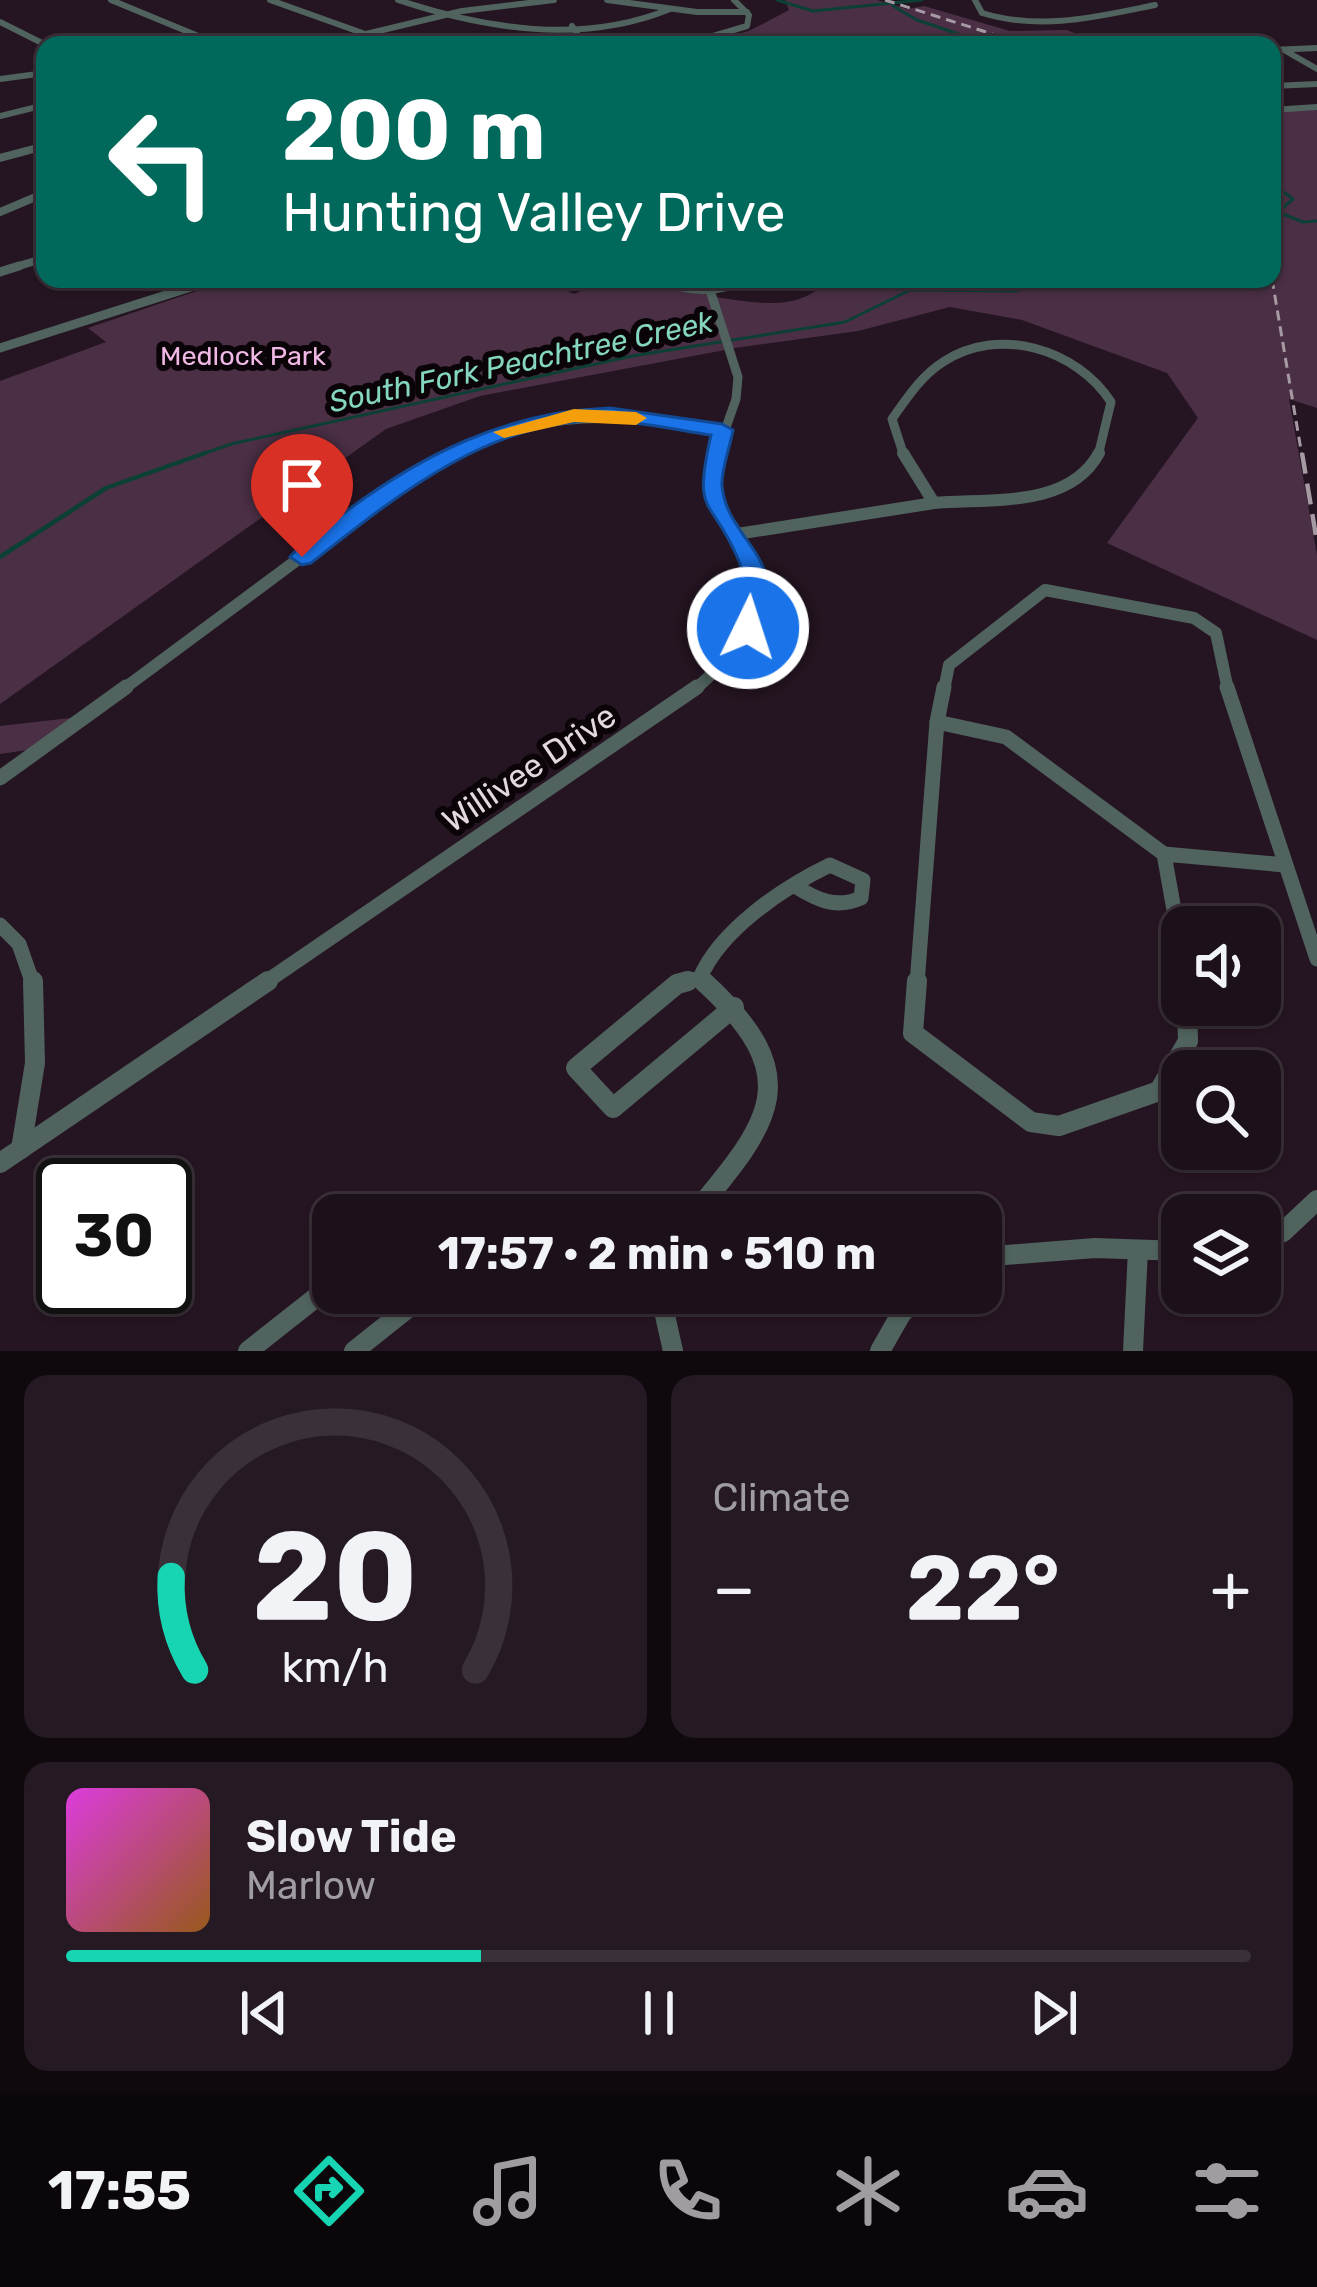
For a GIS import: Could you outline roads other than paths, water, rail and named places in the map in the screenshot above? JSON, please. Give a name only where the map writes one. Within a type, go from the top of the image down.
[{"type":"street","points":[[111,0],[198,36]]},
{"type":"street","points":[[270,0],[371,36]]},
{"type":"street","points":[[398,0],[491,27],[640,20],[670,9]]},
{"type":"street","points":[[366,34],[445,15],[554,0]]},
{"type":"street","points":[[607,0],[746,12]]},
{"type":"street","points":[[720,36],[740,31],[750,21],[734,0]]},
{"type":"street","points":[[975,0],[982,14],[1026,25],[1063,24],[1156,5]]},
{"type":"street","points":[[0,22],[36,40]]},
{"type":"street","points":[[572,26],[579,36]]},
{"type":"street","points":[[0,31],[13,28]]},
{"type":"street","points":[[1284,50],[1317,48]]},
{"type":"street","points":[[1284,50],[1317,69]]},
{"type":"street","points":[[0,79],[36,74]]},
{"type":"street","points":[[1281,86],[1317,84]]},
{"type":"street","points":[[0,116],[36,107]]},
{"type":"street","points":[[1281,109],[1317,107]]},
{"type":"street","points":[[0,158],[36,148]]},
{"type":"street","points":[[0,212],[36,197]]},
{"type":"street","points":[[0,272],[36,261]]},
{"type":"street","points":[[0,348],[188,288]]},
{"type":"street","points":[[700,288],[716,288]]},
{"type":"street","name":"Willivee Drive","points":[[0,1163],[710,679],[738,647],[753,606],[751,561],[718,509],[711,485],[722,430],[739,382],[710,290]]},
{"type":"street","points":[[737,534],[934,503],[1019,498],[1056,490],[1083,476],[1097,459],[1112,402],[1101,383],[1080,365],[1036,348],[984,346],[943,360],[919,380],[892,419],[905,460],[934,503]]},
{"type":"street","points":[[0,778],[373,502],[456,451],[497,434],[574,416],[610,414],[722,430]]},
{"type":"street","points":[[1187,1026],[1188,1041],[1159,1091],[1060,1126],[1031,1122],[913,1033],[937,722],[949,665],[1045,590],[1207,622],[1216,633],[1230,701],[1317,959]]},
{"type":"street","points":[[937,722],[1006,737],[1164,854],[1285,865]]},
{"type":"street","points":[[1164,854],[1173,906]]},
{"type":"street","points":[[700,978],[710,955],[795,886]]},
{"type":"street","points":[[0,925],[28,957],[35,996],[37,1072],[21,1149]]},
{"type":"street","points":[[700,978],[677,984],[576,1068],[613,1108],[734,1007]]},
{"type":"street","points":[[700,978],[734,1007],[769,1069],[770,1106],[750,1147],[711,1194]]},
{"type":"street","points":[[1281,1233],[1317,1200]]},
{"type":"street","points":[[1002,1255],[1095,1248],[1161,1251]]},
{"type":"street","points":[[1133,1351],[1138,1250]]},
{"type":"street","points":[[248,1351],[312,1301]]},
{"type":"street","points":[[354,1351],[401,1314]]},
{"type":"street","points":[[665,1314],[673,1351]]},
{"type":"street","points":[[880,1351],[901,1314]]},
{"type":"waterway","points":[[777,0],[813,11],[922,0]]},
{"type":"waterway","name":"South Fork Peachtree Creek","points":[[893,6],[917,20],[964,36]]},
{"type":"waterway","points":[[1281,190],[1293,199],[1281,209]]},
{"type":"waterway","points":[[1281,213],[1303,222],[1317,221]]},
{"type":"waterway","name":"South Fork Peachtree Creek","points":[[197,456],[231,444],[632,356],[845,322],[910,290],[1029,288]]},
{"type":"waterway","name":"South Fork Peachtree Creek","points":[[0,557],[106,488],[205,453]]},
{"type":"railway","points":[[885,0],[999,36]]},
{"type":"railway","points":[[1274,288],[1302,456]]},
{"type":"railway","points":[[1302,453],[1317,542]]},
{"type":"park label","name":"Medlock Park","points":[[243,356]]}]
